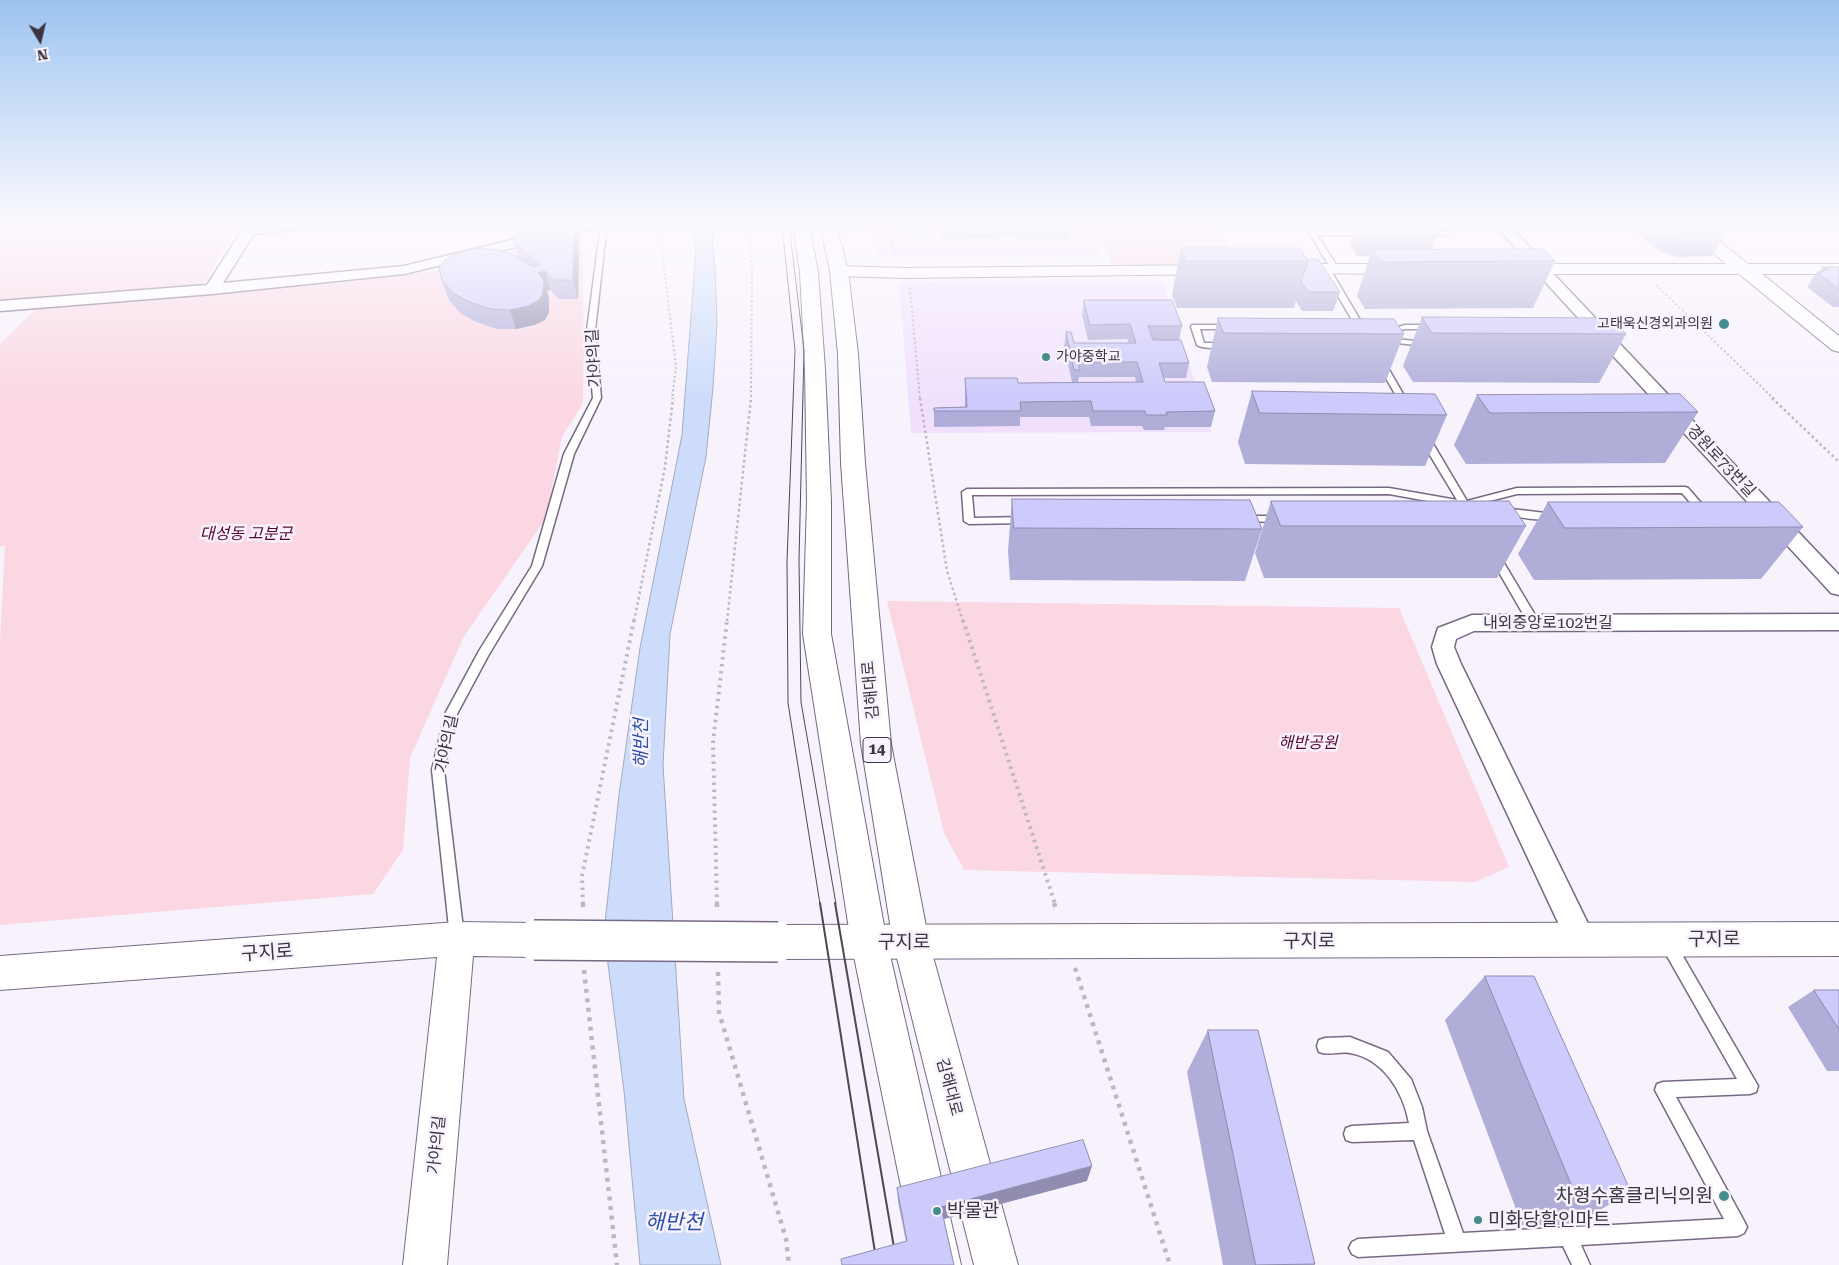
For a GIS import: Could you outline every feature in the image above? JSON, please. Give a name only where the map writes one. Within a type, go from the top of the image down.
[{"type":"main road","points":[[810,283],[815,369],[819,502],[817,634],[869,942],[940,1265]]},
{"type":"main road","name":"김해대로","points":[[840,283],[848,354],[853,463],[876,744],[911,942],[996,1265]]},
{"type":"main road","points":[[1761,283],[1839,346]]},
{"type":"main road","name":"구지로","points":[[0,973],[457,939],[778,942],[1839,939]]},
{"type":"main road","name":"가야의길","points":[[425,1265],[457,939]]},
{"type":"street","points":[[212,289],[216,283]]},
{"type":"street","points":[[0,319],[8,306],[272,283]]},
{"type":"street","name":"경원로73번길","points":[[1554,283],[1839,588]]},
{"type":"street","name":"내외중앙로102번길","points":[[1581,940],[1449,664],[1443,648],[1446,634],[1472,623],[1839,622]]},
{"type":"lane","name":"가야의길","points":[[457,939],[438,770],[451,714],[483,654],[537,566],[569,454],[597,398],[591,330],[597,283]]},
{"type":"lane","points":[[1339,283],[1367,336]]},
{"type":"lane","points":[[1231,345],[1201,345],[1195,327],[1244,327]]},
{"type":"lane","points":[[1367,336],[1405,327],[1443,327]]},
{"type":"lane","points":[[1367,336],[1419,344],[1438,344]]},
{"type":"lane","points":[[1376,354],[1410,412]]},
{"type":"lane","points":[[1420,429],[1474,522]]},
{"type":"lane","points":[[1439,512],[1517,491],[1685,490],[1709,519],[1700,518]]},
{"type":"lane","points":[[1037,520],[969,521],[967,492],[1138,496],[1241,505],[1389,491],[1537,516],[1566,517]]},
{"type":"lane","points":[[1241,505],[1286,519]]},
{"type":"lane","points":[[1228,519],[1241,505]]},
{"type":"lane","points":[[1489,547],[1534,623]]},
{"type":"lane","points":[[1358,1248],[1738,1227],[1664,1090],[1750,1086],[1665,939]]},
{"type":"lane","points":[[1325,1046],[1350,1045],[1382,1058],[1405,1085],[1414,1107],[1419,1131],[1457,1243]]},
{"type":"lane","points":[[1352,1134],[1419,1131]]},
{"type":"lane","points":[[1568,1236],[1581,1265]]},
{"type":"path","points":[[583,915],[582,876],[665,466],[676,367],[666,283]]},
{"type":"path","points":[[717,912],[713,743],[751,403],[752,283]]},
{"type":"path","points":[[908,283],[910,289],[918,386],[947,572],[1170,1265]]},
{"type":"path","points":[[1654,283],[1839,462]]},
{"type":"path","points":[[718,962],[719,1012],[786,1239],[789,1265]]},
{"type":"path","points":[[584,965],[617,1265]]},
{"type":"shaded area","name":"가야중학교","points":[[899,283],[1164,283],[1211,432],[911,433]]},
{"type":"green space","points":[[0,283],[203,283],[196,287],[0,303]]},
{"type":"green space","name":"대성동 고분군","points":[[335,283],[583,283],[583,403],[562,437],[546,518],[463,638],[410,758],[403,850],[373,894],[0,925],[0,642],[5,546],[0,546],[0,344],[37,308]]},
{"type":"green space","name":"해반공원","points":[[887,601],[1399,608],[1509,867],[1475,882],[964,870],[944,833]]},
{"type":"water","name":"해반천","points":[[694,283],[716,283],[717,323],[706,457],[670,634],[663,765],[684,1099],[721,1265],[640,1265],[624,1091],[604,932],[619,795],[640,648],[682,435]]},
{"type":"building","points":[[444,283],[544,283],[543,293],[539,300],[528,306],[510,310],[491,309],[469,302],[453,293]]},
{"type":"building","points":[[1302,283],[1334,283],[1340,292],[1308,292]]},
{"type":"building","points":[[1831,283],[1839,283],[1839,289]]},
{"type":"building","points":[[1084,300],[1172,300],[1182,326],[1148,326],[1153,340],[1181,340],[1189,363],[1159,363],[1165,382],[1204,382],[1215,411],[1166,412],[1167,415],[1146,415],[1145,411],[1093,411],[1091,401],[1020,402],[1021,411],[934,411],[934,408],[967,407],[965,378],[1017,378],[1018,383],[1143,382],[1137,362],[1078,362],[1080,370],[1074,370],[1066,332],[1071,332],[1074,343],[1136,343],[1130,324],[1090,325]]},
{"type":"building","points":[[1422,317],[1611,318],[1626,334],[1432,333]]},
{"type":"building","points":[[1218,318],[1394,319],[1404,334],[1224,333]]},
{"type":"building","points":[[1252,391],[1435,394],[1447,415],[1260,413]]},
{"type":"building","points":[[1680,394],[1698,412],[1490,413],[1477,395]]},
{"type":"building","points":[[1012,499],[1250,500],[1262,529],[1014,528]]},
{"type":"building","points":[[1271,501],[1509,501],[1526,526],[1281,526]]},
{"type":"building","points":[[1548,502],[1779,502],[1803,527],[1565,528]]},
{"type":"building","points":[[1485,976],[1534,976],[1631,1192],[1575,1193]]},
{"type":"building","points":[[1814,990],[1839,990],[1839,1029]]},
{"type":"building","points":[[1208,1030],[1258,1030],[1315,1264],[1256,1265]]},
{"type":"building","points":[[1083,1140],[1092,1166],[941,1207],[954,1265],[842,1265],[841,1259],[907,1241],[897,1188]]},
{"type":"tram line","points":[[788,283],[795,350],[787,561],[788,703],[820,904]]},
{"type":"tram line","points":[[796,283],[804,350],[799,560],[801,702],[836,904]]},
{"type":"tram line","points":[[820,903],[877,1265]]},
{"type":"tram line","points":[[835,903],[897,1265]]},
{"type":"place","name":"고태욱신경외과의원","points":[[1724,324]]},
{"type":"place","name":"가야중학교","points":[[1046,357]]},
{"type":"place","name":"차형수홈클리닉의원","points":[[1724,1196]]},
{"type":"place","name":"박물관","points":[[937,1211]]},
{"type":"place","name":"미화당할인마트","points":[[1478,1220]]}]
